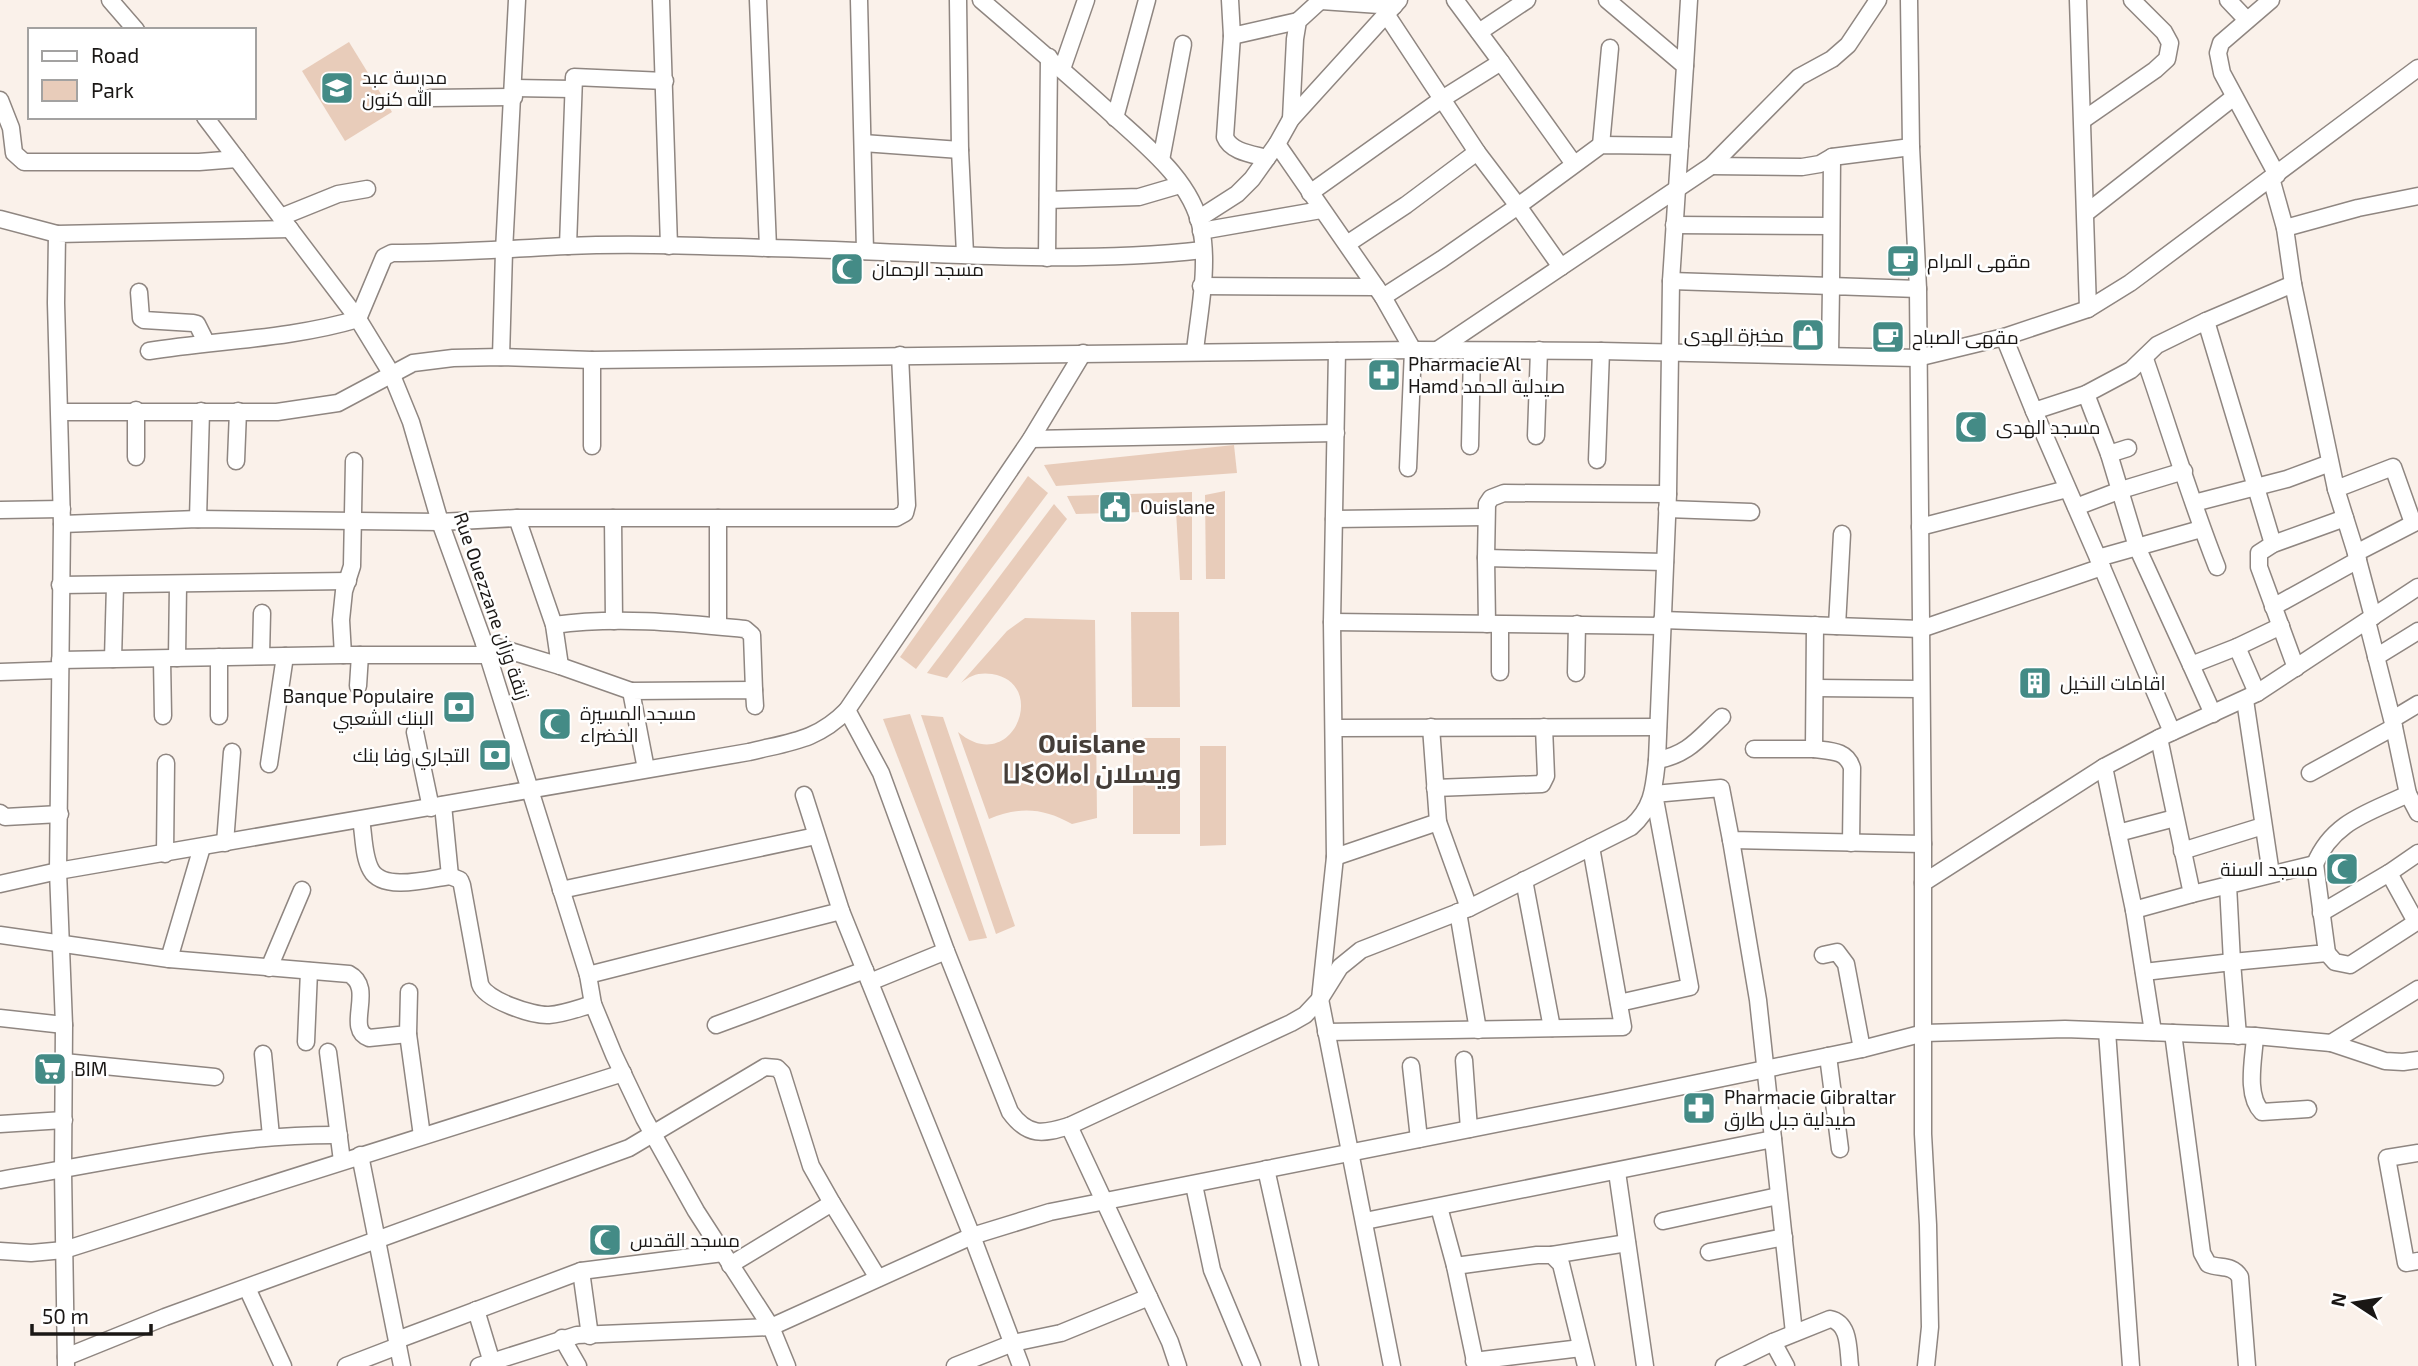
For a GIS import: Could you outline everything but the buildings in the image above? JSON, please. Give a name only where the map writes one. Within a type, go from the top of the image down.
[{"type":"street","points":[[110,0],[134,28]]},
{"type":"street","points":[[501,357],[503,251],[514,93],[517,0]]},
{"type":"street","points":[[661,0],[669,246]]},
{"type":"street","points":[[758,0],[768,248]]},
{"type":"street","points":[[859,0],[864,251]]},
{"type":"street","points":[[958,0],[960,150],[965,254]]},
{"type":"street","points":[[981,0],[1049,57],[1161,160],[1188,195],[1200,225],[1203,250],[1195,351]]},
{"type":"street","points":[[1062,69],[1086,0]]},
{"type":"street","points":[[1115,118],[1147,0]]},
{"type":"street","points":[[1230,0],[1232,37],[1225,137],[1228,144],[1238,150],[1267,158]]},
{"type":"street","points":[[1232,37],[1298,22],[1321,0],[1393,7]]},
{"type":"street","points":[[1455,0],[1574,164]]},
{"type":"street","points":[[1479,32],[1527,0]]},
{"type":"street","points":[[1607,0],[1685,66]]},
{"type":"street","points":[[1619,1003],[1690,987],[1654,794],[1665,562],[1671,281],[1689,0]]},
{"type":"street","points":[[1436,351],[1711,166],[1799,77],[1832,59],[1848,45],[1878,0]]},
{"type":"street","points":[[1909,0],[1911,147],[1918,289],[1923,1134],[1930,1327],[1926,1366]]},
{"type":"street","points":[[2078,0],[2088,309]]},
{"type":"street","points":[[2083,120],[2167,59],[2170,43],[2164,32],[2132,0]]},
{"type":"street","points":[[2228,0],[2247,20]]},
{"type":"street","points":[[2271,0],[2221,43],[2218,53],[2222,73],[2274,177],[2330,463],[2357,556],[2376,657],[2408,794],[2418,813]]},
{"type":"street","points":[[1393,7],[1442,99],[1561,267]]},
{"type":"street","points":[[1200,225],[1252,179],[1291,119],[1393,7]]},
{"type":"street","points":[[1291,119],[1298,22]]},
{"type":"street","points":[[1161,160],[1183,44]]},
{"type":"street","points":[[1601,145],[1610,48]]},
{"type":"street","points":[[1047,258],[1049,57]]},
{"type":"street","points":[[1310,193],[1442,99],[1501,62]]},
{"type":"street","points":[[60,412],[277,412],[338,403],[413,363],[453,358],[592,360],[1413,350],[1917,358],[2004,337],[2088,309],[2130,283],[2418,68]]},
{"type":"street","points":[[568,246],[573,80],[576,76],[665,81]]},
{"type":"street","points":[[430,98],[572,89]]},
{"type":"street","points":[[2086,213],[2234,97]]},
{"type":"street","points":[[0,100],[11,128],[14,153],[24,162],[199,162],[237,159]]},
{"type":"street","name":"Rue Ouezzane زنقة وزان","points":[[207,119],[358,319],[391,373],[411,422],[440,522],[486,649],[587,975],[593,1004],[653,1134],[696,1211],[771,1327],[787,1366]]},
{"type":"street","points":[[863,143],[960,150]]},
{"type":"street","points":[[1277,144],[1379,292],[1413,350],[1408,468]]},
{"type":"street","points":[[1201,286],[1379,292],[1442,259],[1601,145],[1680,146]]},
{"type":"street","points":[[1711,166],[1802,167],[1820,164],[1832,157],[1911,147]]},
{"type":"street","points":[[1347,244],[1406,205],[1477,152]]},
{"type":"street","points":[[1830,355],[1832,157]]},
{"type":"street","points":[[1048,200],[1139,197],[1180,185]]},
{"type":"street","points":[[0,219],[57,234],[285,223],[338,194],[367,189]]},
{"type":"street","points":[[2285,228],[2418,196]]},
{"type":"street","points":[[1200,225],[1321,210]]},
{"type":"street","points":[[1674,225],[1831,226]]},
{"type":"street","points":[[57,234],[56,303],[62,517],[58,871],[64,1024],[66,1362],[165,1317],[629,1148],[765,1067],[777,1068],[782,1073],[811,1166],[878,1278]]},
{"type":"street","points":[[149,351],[206,342],[305,333],[358,319],[386,254],[503,251],[568,246],[669,246],[1047,258],[1203,250]]},
{"type":"street","points":[[1671,281],[1918,289]]},
{"type":"street","points":[[2034,411],[2086,394],[2132,370],[2157,345],[2293,284]]},
{"type":"street","points":[[139,292],[141,318],[197,324],[206,342]]},
{"type":"street","points":[[2206,321],[2273,544]]},
{"type":"street","points":[[2004,337],[2100,563],[2165,735],[2175,818],[2192,894]]},
{"type":"street","points":[[1336,351],[1332,622],[1335,857],[1320,999],[1392,1366]]},
{"type":"street","points":[[1470,446],[1472,351]]},
{"type":"street","points":[[1536,436],[1538,351]]},
{"type":"street","points":[[1597,460],[1601,351]]},
{"type":"street","points":[[0,884],[58,871],[749,752],[812,737],[832,725],[847,710],[1031,439],[1083,352]]},
{"type":"street","points":[[0,509],[62,517],[440,522],[517,518],[896,518],[905,513],[907,505],[900,355]]},
{"type":"street","points":[[2145,359],[2217,567]]},
{"type":"street","points":[[592,360],[592,446]]},
{"type":"street","points":[[2086,394],[2109,454],[2137,547],[2213,714]]},
{"type":"street","points":[[136,410],[136,457]]},
{"type":"street","points":[[198,519],[201,411]]},
{"type":"street","points":[[236,461],[238,411]]},
{"type":"street","points":[[1031,439],[1336,433]]},
{"type":"street","points":[[2109,454],[2128,448]]},
{"type":"street","points":[[343,655],[341,620],[344,591],[352,566],[354,461]]},
{"type":"street","points":[[2194,503],[2287,479],[2330,463]]},
{"type":"street","points":[[2273,607],[2416,522],[2393,467],[2336,489]]},
{"type":"street","points":[[2076,508],[2121,490],[2184,471]]},
{"type":"street","points":[[1920,527],[2067,489]]},
{"type":"street","points":[[1500,671],[1486,558],[1485,517],[1491,498],[1504,493],[1667,501],[1751,512]]},
{"type":"street","points":[[1334,519],[1485,517]]},
{"type":"street","points":[[517,518],[554,625],[560,666]]},
{"type":"street","points":[[718,518],[718,626]]},
{"type":"street","points":[[2296,668],[2258,559],[2263,549],[2273,544],[2345,518]]},
{"type":"street","points":[[612,519],[614,621]]},
{"type":"street","points":[[1332,622],[1662,623],[1921,629],[2137,547],[2202,529]]},
{"type":"street","points":[[1837,626],[1842,534]]},
{"type":"street","points":[[1486,558],[1665,562]]},
{"type":"street","points":[[60,585],[348,581]]},
{"type":"street","points":[[113,659],[115,585]]},
{"type":"street","points":[[163,716],[178,585]]},
{"type":"street","points":[[1923,883],[2105,767],[2165,735],[2251,696],[2418,587]]},
{"type":"street","points":[[261,656],[262,613]]},
{"type":"street","points":[[0,672],[113,659],[360,655],[486,649],[560,666],[631,691],[754,698],[752,635],[746,629],[614,621],[580,621],[554,625]]},
{"type":"street","points":[[1576,673],[1577,624]]},
{"type":"street","points":[[1814,749],[1815,625]]},
{"type":"street","points":[[2191,665],[2281,626]]},
{"type":"street","points":[[2376,657],[2418,631]]},
{"type":"street","points":[[2237,647],[2251,696],[2263,826],[2271,874]]},
{"type":"street","points":[[358,686],[360,655]]},
{"type":"street","points":[[269,764],[285,656]]},
{"type":"street","points":[[219,657],[219,716]]},
{"type":"street","points":[[1815,688],[1921,690]]},
{"type":"street","points":[[631,691],[646,769]]},
{"type":"street","points":[[2310,773],[2393,723],[2418,704]]},
{"type":"street","points":[[847,710],[881,773],[946,951],[1010,1112],[1019,1124],[1030,1130],[1047,1132],[1069,1126],[1291,1023],[1305,1015],[1320,999],[1340,967],[1361,950],[1464,910],[1631,827],[1648,808],[1654,794]]},
{"type":"street","points":[[1657,760],[1674,758],[1682,753],[1721,717]]},
{"type":"street","points":[[1431,727],[1438,822],[1464,910],[1478,1030]]},
{"type":"street","points":[[1435,788],[1542,784],[1546,776],[1544,727]]},
{"type":"street","points":[[1334,728],[1658,727]]},
{"type":"street","points":[[415,732],[437,806],[450,876]]},
{"type":"street","points":[[1754,749],[1814,749],[1842,753],[1850,760],[1851,843]]},
{"type":"street","points":[[225,843],[232,752]]},
{"type":"street","points":[[165,854],[166,763]]},
{"type":"street","points":[[2105,767],[2134,910],[2153,1032]]},
{"type":"street","points":[[1654,794],[1721,788],[1758,999],[1794,1333]]},
{"type":"street","points":[[2389,873],[2417,922],[2350,965],[2335,962],[2327,953],[2315,864],[2326,843],[2341,827],[2408,794]]},
{"type":"street","points":[[804,795],[841,911],[972,1236],[1021,1366]]},
{"type":"street","points":[[2,818],[60,814]]},
{"type":"street","points":[[2118,833],[2175,818]]},
{"type":"street","points":[[361,820],[370,870],[383,881],[397,883],[450,876],[460,880],[480,984],[485,993],[545,1016],[593,1004]]},
{"type":"street","points":[[1335,857],[1438,822]]},
{"type":"street","points":[[2182,851],[2263,826]]},
{"type":"street","points":[[561,890],[816,836]]},
{"type":"street","points":[[1731,841],[1923,844]]},
{"type":"street","points":[[169,959],[202,847]]},
{"type":"street","points":[[1326,1032],[1623,1027],[1591,847]]},
{"type":"street","points":[[2321,913],[2418,853]]},
{"type":"street","points":[[2134,910],[2315,864]]},
{"type":"street","points":[[1524,880],[1552,1028]]},
{"type":"street","points":[[2228,885],[2232,962],[2256,1106],[2262,1112],[2308,1109]]},
{"type":"street","points":[[268,968],[302,890]]},
{"type":"street","points":[[587,975],[841,911]]},
{"type":"street","points":[[0,935],[169,959],[349,974],[360,984],[359,1030],[364,1037],[408,1034]]},
{"type":"street","points":[[716,1025],[946,951]]},
{"type":"street","points":[[1823,955],[1837,952],[1846,964],[1862,1049]]},
{"type":"street","points":[[2144,972],[2327,953]]},
{"type":"street","points":[[306,1042],[309,971]]},
{"type":"street","points":[[2331,1043],[2418,989]]},
{"type":"street","points":[[409,992],[408,1034],[422,1136]]},
{"type":"street","points":[[0,1018],[64,1024]]},
{"type":"street","points":[[476,1310],[488,1365],[562,1338],[771,1327],[972,1236],[1050,1212],[1828,1056],[1924,1033],[2066,1028],[2246,1036],[2331,1043],[2385,1061],[2418,1060]]},
{"type":"street","points":[[2106,1031],[2131,1366]]},
{"type":"street","points":[[2172,1033],[2202,1254],[2208,1264],[2230,1268],[2240,1277],[2247,1366]]},
{"type":"street","points":[[328,1052],[342,1161]]},
{"type":"street","points":[[263,1054],[271,1136]]},
{"type":"street","points":[[1828,1056],[1840,1149]]},
{"type":"street","points":[[1464,1060],[1469,1129]]},
{"type":"street","points":[[64,1062],[215,1077]]},
{"type":"street","points":[[1411,1066],[1419,1139]]},
{"type":"street","points":[[0,1251],[31,1253],[64,1250],[623,1073]]},
{"type":"street","points":[[0,1124],[64,1120]]},
{"type":"street","points":[[1069,1126],[1149,1297],[1174,1364]]},
{"type":"street","points":[[0,1180],[211,1143],[271,1136],[339,1135]]},
{"type":"street","points":[[1365,1221],[1773,1139]]},
{"type":"street","points":[[2418,1153],[2387,1158],[2406,1263],[2418,1261]]},
{"type":"street","points":[[360,1155],[402,1366]]},
{"type":"street","points":[[1266,1169],[1310,1366]]},
{"type":"street","points":[[1617,1172],[1645,1366]]},
{"type":"street","points":[[1194,1185],[1212,1269],[1252,1366]]},
{"type":"street","points":[[1663,1221],[1778,1196]]},
{"type":"street","points":[[346,1366],[476,1310],[581,1271],[727,1259],[832,1203]]},
{"type":"street","points":[[1439,1207],[1455,1266],[1475,1363],[1581,1348]]},
{"type":"street","points":[[1709,1252],[1784,1237]]},
{"type":"street","points":[[1455,1266],[1627,1243]]},
{"type":"street","points":[[1552,1255],[1561,1264],[1586,1366]]},
{"type":"street","points":[[581,1271],[590,1336]]},
{"type":"street","points":[[247,1288],[283,1366]]},
{"type":"street","points":[[955,1366],[1013,1343],[1061,1333],[1149,1297]]},
{"type":"street","points":[[1724,1366],[1830,1319],[1839,1321],[1844,1328],[1850,1366]]},
{"type":"street","points":[[562,1338],[578,1366]]},
{"type":"street","points":[[1773,1342],[1786,1366]]},
{"type":"green space","points":[[349,42],[392,112],[345,141],[302,71]]},
{"type":"green space","points":[[1234,445],[1237,473],[1056,486],[1044,465]]},
{"type":"green space","points":[[1028,476],[1048,493],[916,669],[900,657]]},
{"type":"green space","points":[[1225,491],[1225,579],[1206,579],[1205,495]]},
{"type":"green space","points":[[1192,492],[1192,580],[1180,580],[1176,511],[1076,514],[1067,496]]},
{"type":"green space","points":[[1054,504],[1067,519],[947,678],[927,673]]},
{"type":"green space","points":[[1131,612],[1179,612],[1180,707],[1132,707]]},
{"type":"green space","points":[[1025,618],[1095,620],[1097,818],[1072,824],[1041,812],[1021,811],[989,819],[958,732],[977,743],[994,744],[1008,736],[1017,724],[1021,708],[1019,693],[1009,681],[992,674],[975,675],[961,683],[1007,631]]},
{"type":"green space","points":[[910,714],[987,938],[969,941],[883,719]]},
{"type":"green space","points":[[921,715],[943,717],[1015,926],[996,934]]},
{"type":"green space","points":[[1133,738],[1180,738],[1180,834],[1133,834]]},
{"type":"green space","points":[[1200,746],[1226,746],[1226,845],[1200,846]]},
{"type":"place","name":"مدرسة عبد الله كنون","points":[[337,88]]},
{"type":"place","name":"مقهى المرام","points":[[1903,261]]},
{"type":"place","name":"مسجد الرحمان","points":[[847,269]]},
{"type":"place","name":"مخبزة الهدى","points":[[1808,335]]},
{"type":"place","name":"مقهى الصباح","points":[[1888,337]]},
{"type":"place","name":"Pharmacie Al Hamd صيدلية الحمد","points":[[1384,375]]},
{"type":"place","name":"مسجد الهدى","points":[[1971,427]]},
{"type":"place","name":"Ouislane","points":[[1115,507]]},
{"type":"place","name":"اقامات النخيل","points":[[2035,683]]},
{"type":"place","name":"Banque Populaire البنك الشعبي","points":[[459,707]]},
{"type":"place","name":"مسجد المسيرة الخضراء","points":[[555,724]]},
{"type":"place","name":"التجاري وفا بنك","points":[[495,755]]},
{"type":"place","name":"مسجد السنة","points":[[2342,869]]},
{"type":"place","name":"BIM","points":[[50,1069]]},
{"type":"place","name":"Pharmacie Gibraltar صيدلية جبل طارق","points":[[1699,1108]]},
{"type":"place","name":"مسجد القدس","points":[[605,1240]]},
{"type":"district","name":"Ouislane ⵡⵉⵙⵍⴰⵏ ويسلان","points":[[1092,759]]}]
